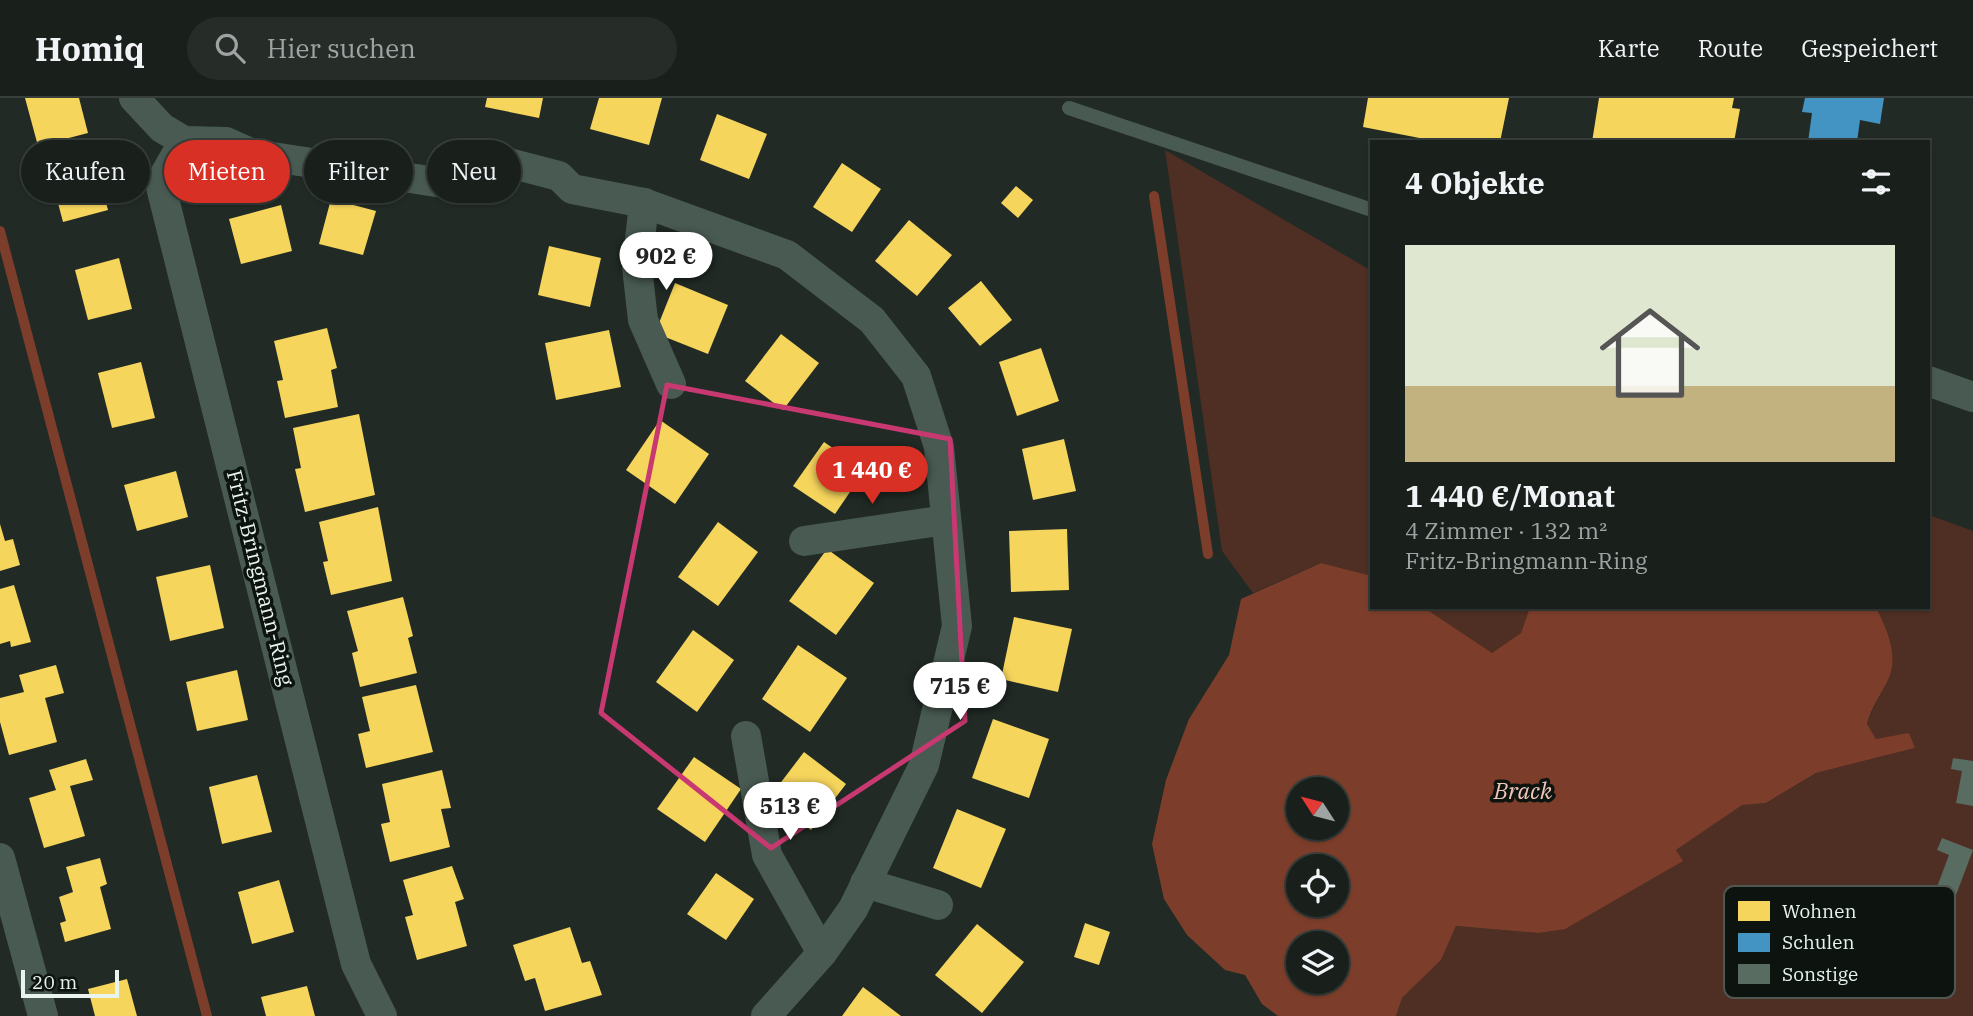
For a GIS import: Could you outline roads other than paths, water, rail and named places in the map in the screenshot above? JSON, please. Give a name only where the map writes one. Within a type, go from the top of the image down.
[{"type":"street","points":[[134,98],[162,128],[182,140]]},
{"type":"street","points":[[290,160],[436,182],[463,160],[505,162],[559,176],[572,189],[644,203],[787,255],[872,320],[916,376],[939,447],[957,626],[924,765],[853,909],[822,953],[766,1016]]},
{"type":"street","name":"Fritz-Bringmann-Ring","points":[[164,176],[160,183],[164,199]]},
{"type":"street","name":"Fritz-Bringmann-Ring","points":[[165,203],[356,964],[382,1016]]},
{"type":"street","points":[[644,203],[637,267],[643,320],[671,384]]},
{"type":"street","points":[[1930,383],[1973,397]]},
{"type":"street","points":[[804,541],[946,520]]},
{"type":"street","points":[[746,736],[767,855],[822,953]]},
{"type":"street","points":[[0,858],[43,1016]]},
{"type":"street","points":[[865,883],[938,905]]},
{"type":"lane","points":[[1069,108],[1370,209]]},
{"type":"water","name":"Brack","points":[[1321,563],[1370,575],[1370,609],[1426,609],[1492,653],[1521,633],[1529,609],[1877,609],[1890,641],[1893,660],[1889,678],[1867,724],[1876,739],[1909,733],[1915,748],[1816,773],[1766,803],[1742,805],[1676,850],[1683,861],[1565,929],[1538,933],[1456,926],[1441,960],[1402,998],[1396,1016],[1278,1016],[1262,1004],[1245,975],[1225,970],[1187,935],[1164,899],[1152,844],[1166,780],[1189,719],[1229,655],[1241,599]]},
{"type":"waterway","points":[[1154,196],[1208,554]]},
{"type":"waterway","points":[[0,231],[207,1016]]}]
